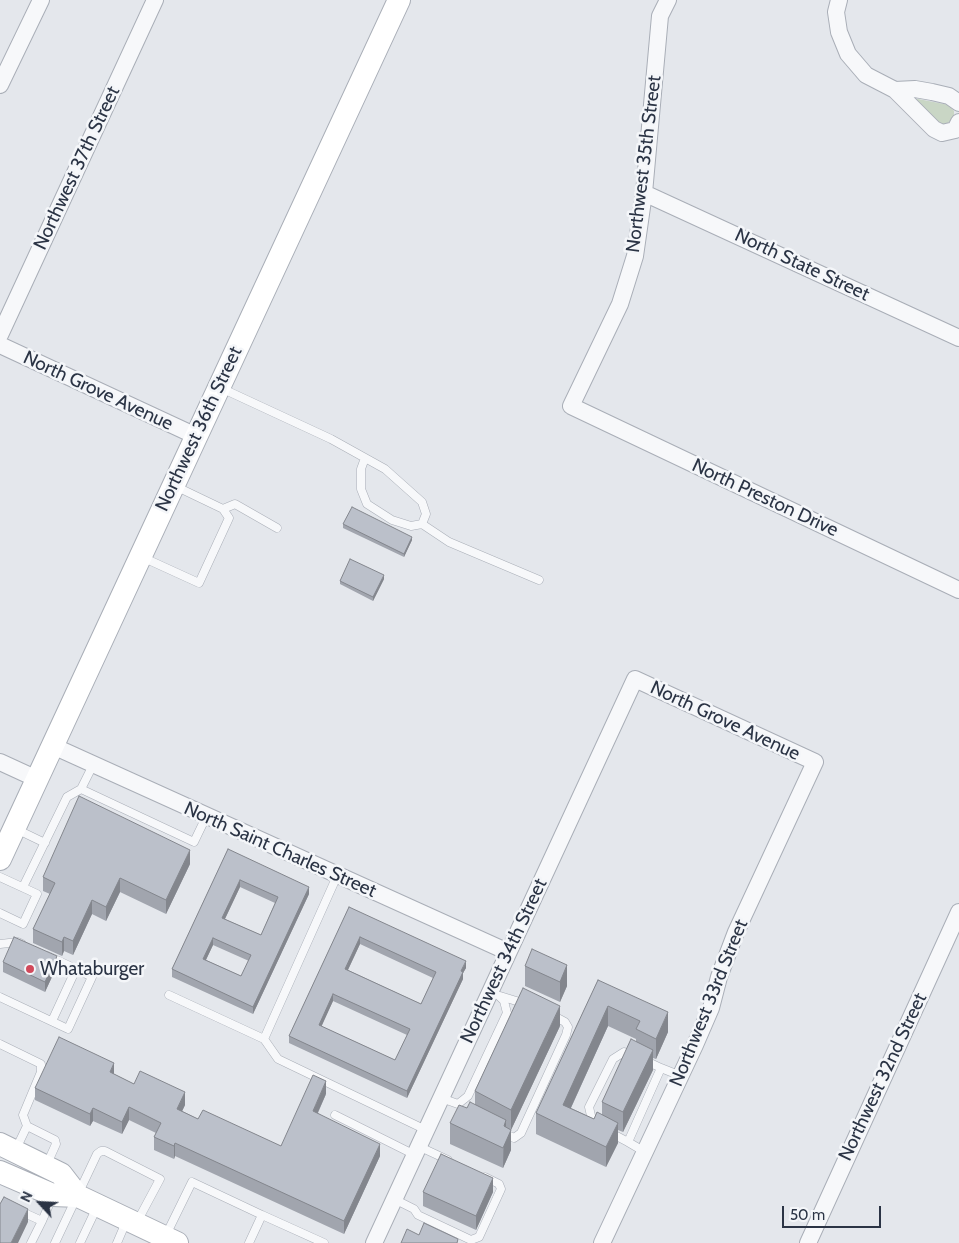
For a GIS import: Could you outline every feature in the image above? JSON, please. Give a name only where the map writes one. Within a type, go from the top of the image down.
[{"type":"main road","name":"Northwest 36th Street","points":[[0,859],[399,0]]},
{"type":"main road","points":[[8,1148],[61,1174],[88,1200],[171,1240]]},
{"type":"main road","points":[[4,1176],[54,1196],[88,1200]]},
{"type":"street","points":[[0,85],[40,0]]},
{"type":"street","name":"Northwest 37th Street","points":[[0,335],[155,0]]},
{"type":"street","name":"Northwest 35th Street","points":[[571,406],[620,304],[635,256],[644,193],[660,16],[668,0]]},
{"type":"street","points":[[839,0],[836,12],[839,32],[848,54],[866,75],[894,90],[934,129],[942,133],[955,130],[959,122]]},
{"type":"street","points":[[894,90],[915,89],[932,92],[949,96],[959,103]]},
{"type":"street","name":"North State Street","points":[[644,193],[959,338]]},
{"type":"street","name":"North Grove Avenue","points":[[0,345],[196,436]]},
{"type":"street","name":"North Preston Drive","points":[[571,406],[959,590]]},
{"type":"street","name":"North Grove Avenue","points":[[635,679],[815,762]]},
{"type":"street","name":"Northwest 34th Street","points":[[374,1243],[441,1098],[495,994],[508,952],[635,679]]},
{"type":"street","name":"North Saint Charles Street","points":[[53,746],[206,817],[508,952]]},
{"type":"street","points":[[0,762],[37,779]]},
{"type":"street","name":"Northwest 33rd Street","points":[[602,1243],[681,1076],[711,1008],[719,977],[736,932],[815,762]]},
{"type":"street","name":"Northwest 32nd Street","points":[[808,1243],[959,912]]},
{"type":"lane","points":[[219,387],[331,439],[385,469],[422,502],[426,514],[422,524]]},
{"type":"lane","points":[[365,458],[361,469],[361,489],[367,504],[392,520],[411,526],[422,524],[449,542],[538,580]]},
{"type":"lane","points":[[140,556],[199,583],[229,518],[223,509],[173,486]]},
{"type":"lane","points":[[223,509],[235,504],[277,528]]},
{"type":"lane","points":[[22,888],[67,796],[82,789],[93,764]]},
{"type":"lane","points":[[82,789],[194,842],[206,817]]},
{"type":"lane","points":[[14,828],[45,843]]},
{"type":"lane","points":[[264,1039],[337,876]]},
{"type":"lane","points":[[0,878],[37,894],[23,924],[0,913]]},
{"type":"lane","points":[[0,944],[18,942],[26,946]]},
{"type":"lane","points":[[0,997],[68,1029],[92,977],[43,954]]},
{"type":"lane","points":[[52,1022],[76,970]]},
{"type":"lane","points":[[495,994],[532,1006]]},
{"type":"lane","points":[[441,1098],[452,1103],[460,1103],[468,1096],[507,1014],[504,1001],[495,994]]},
{"type":"lane","points":[[169,995],[264,1039],[278,1059],[426,1130]]},
{"type":"lane","points":[[497,1130],[514,1138],[522,1133],[566,1035],[568,1027],[565,1022],[541,1010]]},
{"type":"lane","points":[[0,1044],[41,1064],[41,1072],[23,1115],[27,1126],[55,1140],[56,1144],[46,1166]]},
{"type":"lane","points":[[645,1152],[597,1126],[592,1120],[589,1107],[612,1059],[617,1054],[630,1053],[681,1076]]},
{"type":"lane","points":[[628,1142],[661,1068]]},
{"type":"lane","points":[[460,1103],[464,1113]]},
{"type":"lane","points":[[335,1115],[417,1150],[454,1163]]},
{"type":"lane","points":[[8,1148],[27,1126]]},
{"type":"lane","points":[[80,1243],[97,1154],[105,1151],[160,1179],[116,1243]]},
{"type":"lane","points":[[394,1199],[414,1209],[418,1215],[471,1240],[478,1237],[501,1189],[500,1184],[472,1171]]},
{"type":"lane","points":[[171,1240],[192,1182],[324,1243]]},
{"type":"lane","points":[[31,1243],[54,1196]]},
{"type":"lane","points":[[55,1243],[88,1200]]},
{"type":"lane","points":[[8,1206],[42,1221]]},
{"type":"lane","points":[[249,1243],[262,1215]]},
{"type":"green space","points":[[913,98],[949,105],[954,111],[954,118],[944,126],[939,124]]},
{"type":"building","points":[[352,507],[412,537],[404,554],[343,524]]},
{"type":"building","points":[[350,559],[384,575],[373,597],[340,581]]},
{"type":"building","points":[[79,796],[190,850],[166,900],[120,878],[106,907],[92,900],[73,941],[64,937],[62,942],[33,929],[55,883],[43,877]]},
{"type":"building","points":[[228,849],[309,887],[253,1007],[172,969]],"holes":[[[240,880],[278,897],[261,935],[222,918]],[[213,938],[251,955],[241,976],[203,959]]]},
{"type":"building","points":[[349,907],[466,961],[461,971],[463,972],[407,1091],[289,1036]],"holes":[[[360,937],[436,972],[421,1004],[345,969]],[[333,994],[410,1029],[395,1060],[319,1025]]]},
{"type":"building","name":"Whataburger","points":[[14,937],[57,956],[45,982],[3,962]]},
{"type":"building","points":[[532,949],[567,965],[560,982],[525,966]]},
{"type":"building","points":[[598,980],[668,1012],[656,1039],[636,1029],[640,1021],[608,1006],[563,1105],[594,1119],[597,1112],[618,1123],[606,1147],[536,1113]]},
{"type":"building","points":[[523,988],[560,1006],[511,1110],[475,1091]]},
{"type":"building","points":[[59,1037],[114,1063],[110,1072],[134,1084],[140,1071],[185,1092],[177,1109],[198,1119],[203,1110],[281,1146],[313,1075],[326,1081],[313,1111],[380,1144],[344,1221],[175,1143],[174,1146],[154,1137],[161,1123],[129,1107],[122,1122],[93,1108],[90,1114],[35,1088]]},
{"type":"building","points":[[631,1039],[653,1050],[623,1112],[602,1102]]},
{"type":"building","points":[[470,1102],[506,1120],[504,1126],[511,1130],[503,1148],[450,1123],[459,1105],[467,1108]]},
{"type":"building","points":[[441,1154],[493,1178],[476,1216],[423,1192]]},
{"type":"building","points":[[4,1197],[28,1209],[11,1243],[0,1243],[0,1204]]},
{"type":"building","points":[[424,1223],[458,1239],[457,1243],[401,1243],[407,1229],[419,1235]]},
{"type":"place","name":"Whataburger","points":[[30,969]]}]
